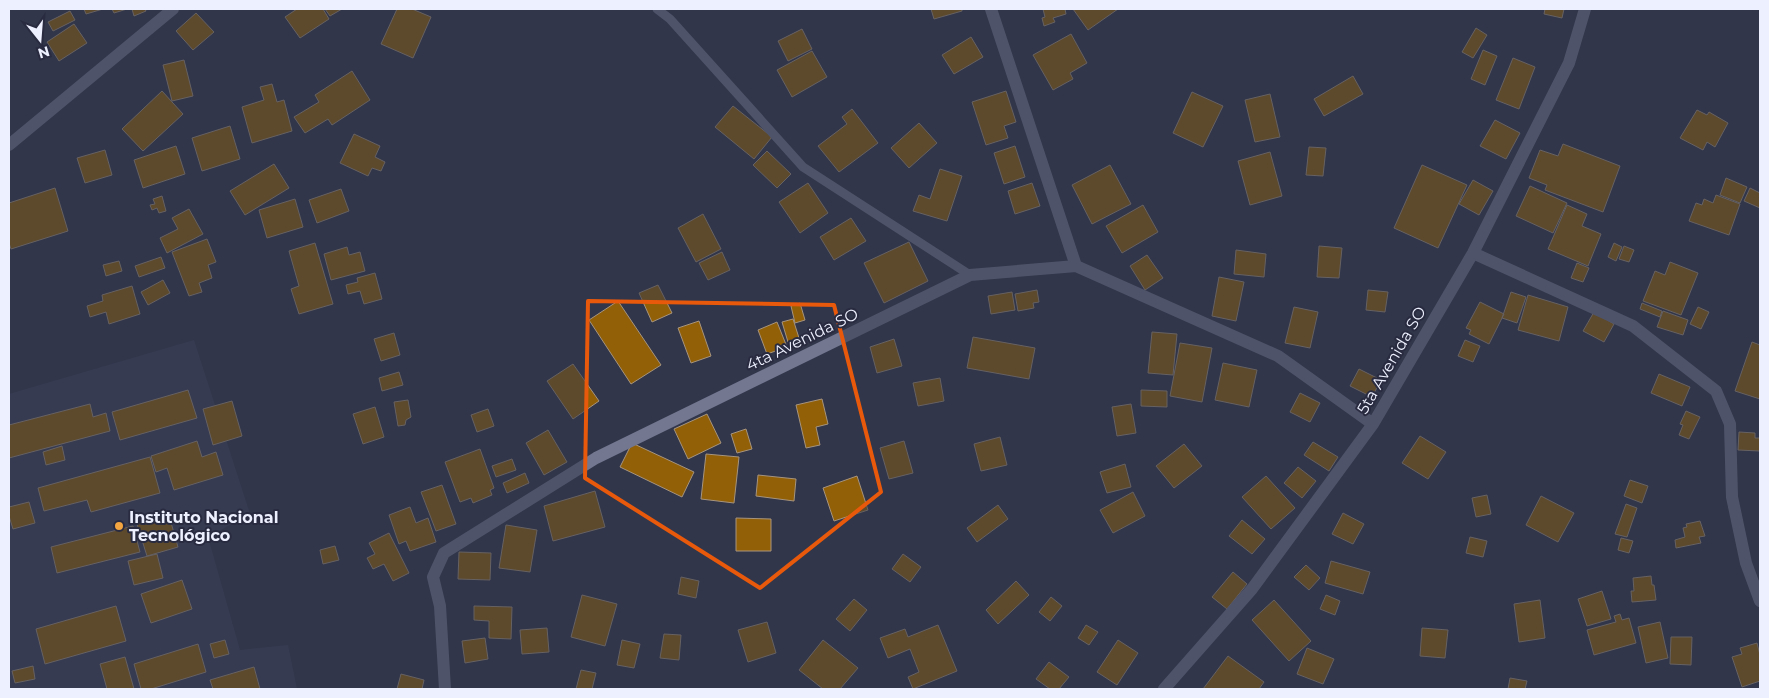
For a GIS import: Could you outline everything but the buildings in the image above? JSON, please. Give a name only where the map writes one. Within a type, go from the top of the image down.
[{"type":"street","points":[[9,145],[173,9]]},
{"type":"street","points":[[991,9],[1076,266],[1278,356],[1373,424]]},
{"type":"street","name":"5ta Avenida SO","points":[[1164,689],[1252,589],[1373,424],[1472,253],[1569,63],[1585,9]]},
{"type":"street","points":[[1472,253],[1633,326],[1716,390],[1730,424],[1732,497],[1746,563],[1760,602]]},
{"type":"street","name":"4ta Avenida SO","points":[[445,689],[440,606],[433,577],[444,554],[596,458],[970,275],[1076,266]]},
{"type":"lane","points":[[657,9],[670,20],[803,166],[970,275]]},
{"type":"highlighted area","points":[[588,301],[834,305],[881,492],[760,588],[585,478]]},
{"type":"shaded area","name":"Instituto Nacional Tecnológico","points":[[194,340],[250,514],[208,537],[240,650],[288,645],[297,689],[9,689],[9,394]]},
{"type":"place","name":"Instituto Nacional Tecnológico","points":[[119,526]]}]
